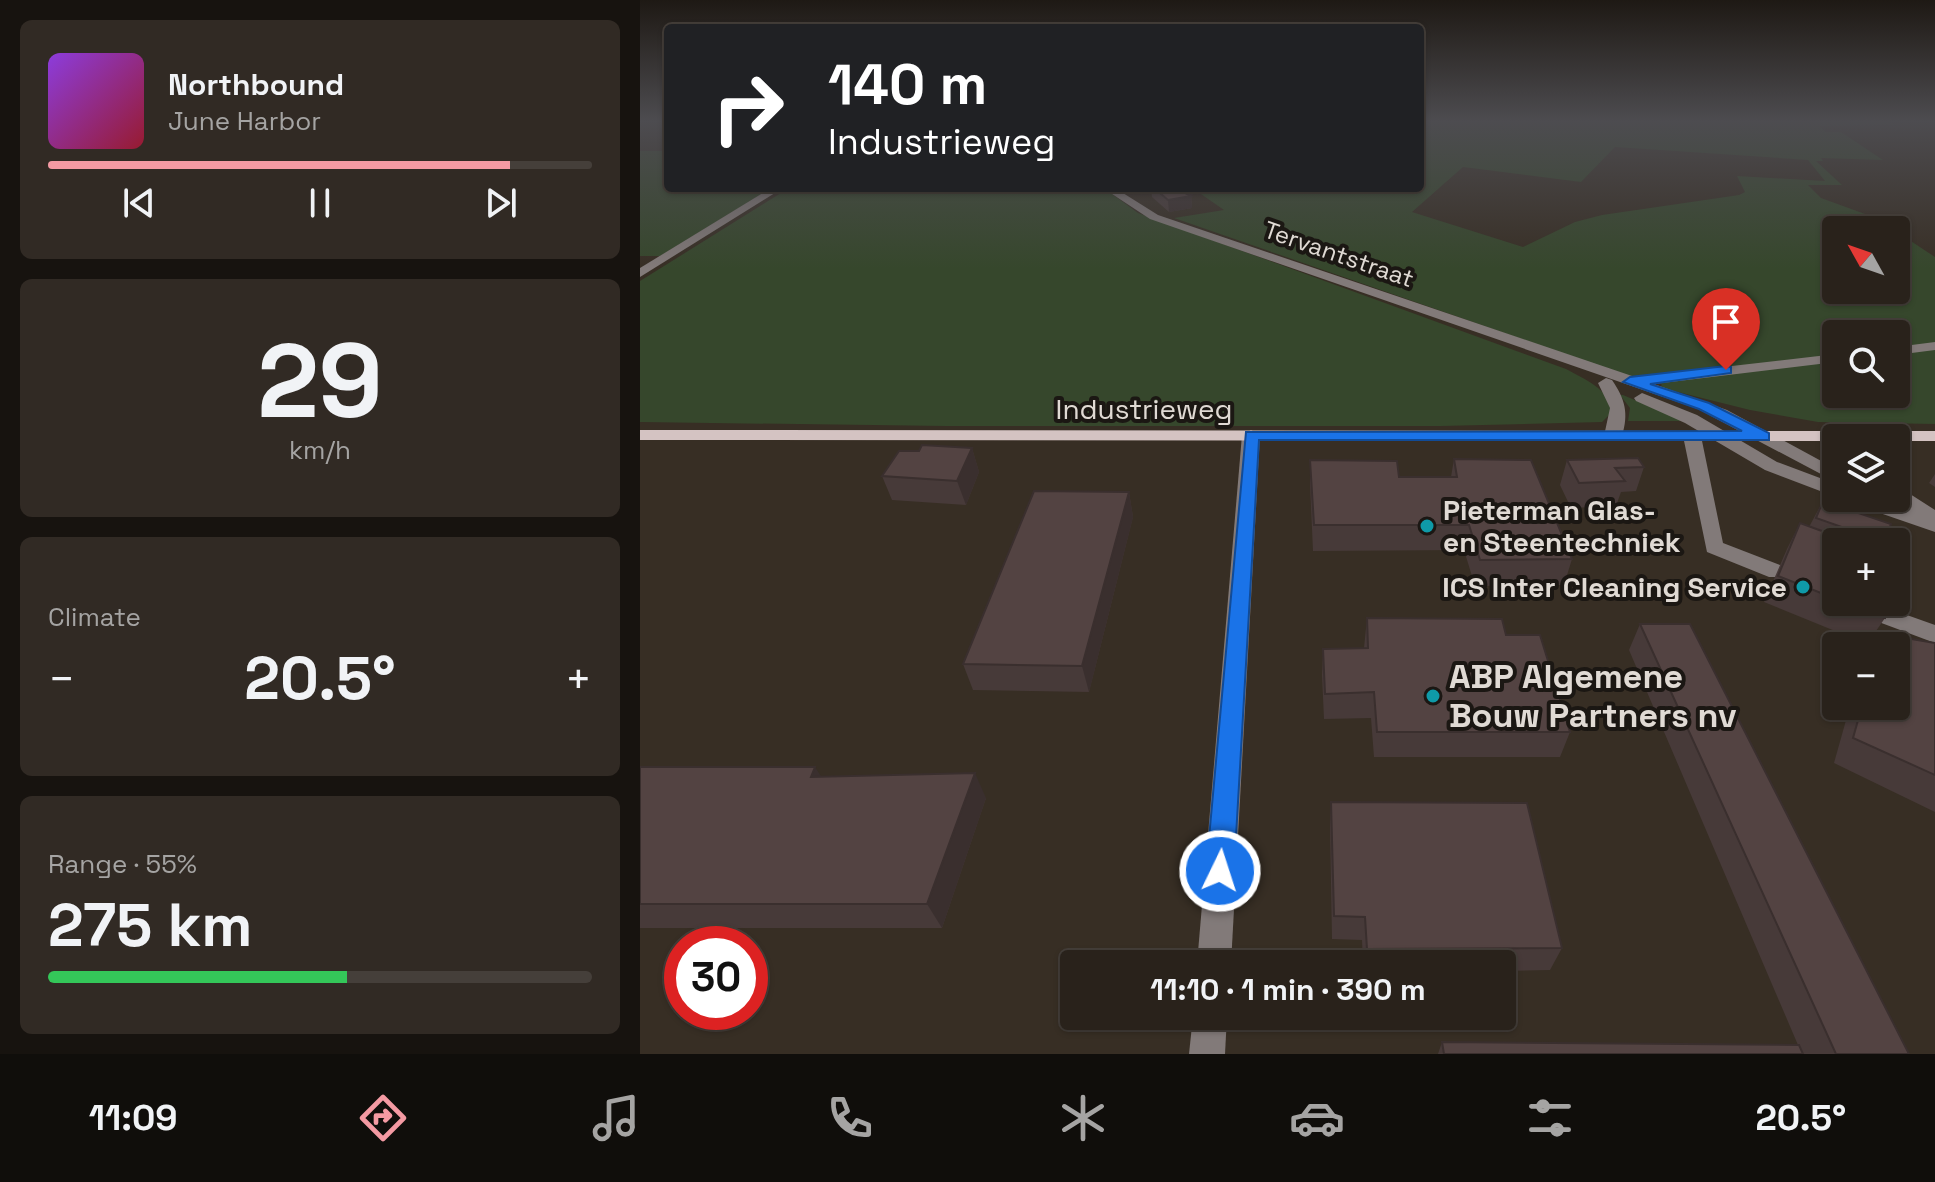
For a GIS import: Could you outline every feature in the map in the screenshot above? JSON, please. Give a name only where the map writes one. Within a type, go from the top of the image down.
[{"type":"main road","name":"Industrieweg","points":[[640,435],[1822,437]]},
{"type":"main road","name":"Industrieweg","points":[[1910,436],[1935,436]]},
{"type":"street","points":[[640,273],[772,192]]},
{"type":"street","name":"Tervantstraat","points":[[1114,192],[1154,217],[1704,406],[1822,469]]},
{"type":"street","points":[[1910,349],[1935,346]]},
{"type":"street","name":"Tervantstraat","points":[[1559,358],[1606,383],[1691,419],[1771,466],[1822,486]]},
{"type":"street","points":[[1630,382],[1822,360]]},
{"type":"street","points":[[1606,383],[1618,399],[1621,412],[1613,436]]},
{"type":"street","points":[[1215,950],[1251,435]]},
{"type":"street","points":[[1692,436],[1714,547],[1777,572]]},
{"type":"street","points":[[1910,502],[1935,523]]},
{"type":"street","points":[[1910,511],[1935,523]]},
{"type":"street","points":[[1900,512],[1935,523]]},
{"type":"street","points":[[1887,616],[1935,634]]},
{"type":"street","points":[[1207,1054],[1209,1030]]},
{"type":"green space","points":[[640,170],[664,170],[664,192],[765,192],[660,256],[640,256]]},
{"type":"green space","points":[[1424,170],[1459,170],[1412,212],[1523,247],[1575,222],[1602,215],[1739,195],[1745,192],[1737,176],[1825,181],[1816,170],[1826,170],[1842,185],[1808,185],[1821,198],[1870,216],[1822,216],[1822,304],[1910,304],[1910,240],[1935,257],[1935,424],[1818,422],[1750,410],[1662,388],[1661,383],[1713,376],[1705,370],[1631,377],[1174,218],[1224,210],[1198,192],[1424,192]]},
{"type":"green space","points":[[1488,170],[1592,170],[1581,182]]},
{"type":"green space","points":[[783,192],[1109,192],[1138,213],[1566,369],[1602,392],[1611,413],[1602,422],[1441,426],[945,426],[640,422],[640,281]]},
{"type":"green space","points":[[1620,395],[1684,421],[1628,421],[1630,408]]},
{"type":"building","points":[[1159,192],[1184,192],[1191,196],[1168,200]]},
{"type":"building","points":[[922,445],[972,448],[957,481],[882,476],[899,451],[919,451]]},
{"type":"building","points":[[1638,458],[1644,467],[1615,468],[1625,481],[1579,483],[1567,460]]},
{"type":"building","name":"Pieterman Glas- en Steentechniek","points":[[1454,459],[1531,460],[1572,559],[1480,560],[1469,525],[1314,525],[1310,460],[1397,461],[1399,477],[1457,477]]},
{"type":"building","points":[[1034,491],[1129,492],[1082,666],[963,664]]},
{"type":"building","points":[[1822,503],[1822,512],[1856,512],[1891,524],[1889,528],[1844,528],[1816,518]]},
{"type":"building","points":[[1800,523],[1822,531],[1822,593],[1778,576]]},
{"type":"building","name":"ABP Algemene Bouw Partners nv","points":[[1367,618],[1502,619],[1506,635],[1540,635],[1570,732],[1377,732],[1374,692],[1325,694],[1323,649],[1368,648]]},
{"type":"building","points":[[1640,624],[1690,624],[1909,1054],[1836,1054]]},
{"type":"building","points":[[1910,639],[1935,643],[1935,775],[1853,738],[1858,720],[1910,720]]},
{"type":"building","points":[[640,767],[815,767],[811,777],[975,773],[927,904],[640,904]]},
{"type":"building","points":[[1331,802],[1527,803],[1562,948],[1367,949],[1365,917],[1334,916]]},
{"type":"building","points":[[1442,1042],[1799,1045],[1803,1054],[1444,1054]]},
{"type":"place","name":"Pieterman Glas- en Steentechniek","points":[[1427,526]]},
{"type":"place","name":"ICS Inter Cleaning Service","points":[[1803,587]]},
{"type":"place","name":"ABP Algemene Bouw Partners nv","points":[[1433,696]]},
{"type":"route","points":[[1220,871],[1251,435],[1764,436],[1704,406],[1630,382],[1726,370]]}]
